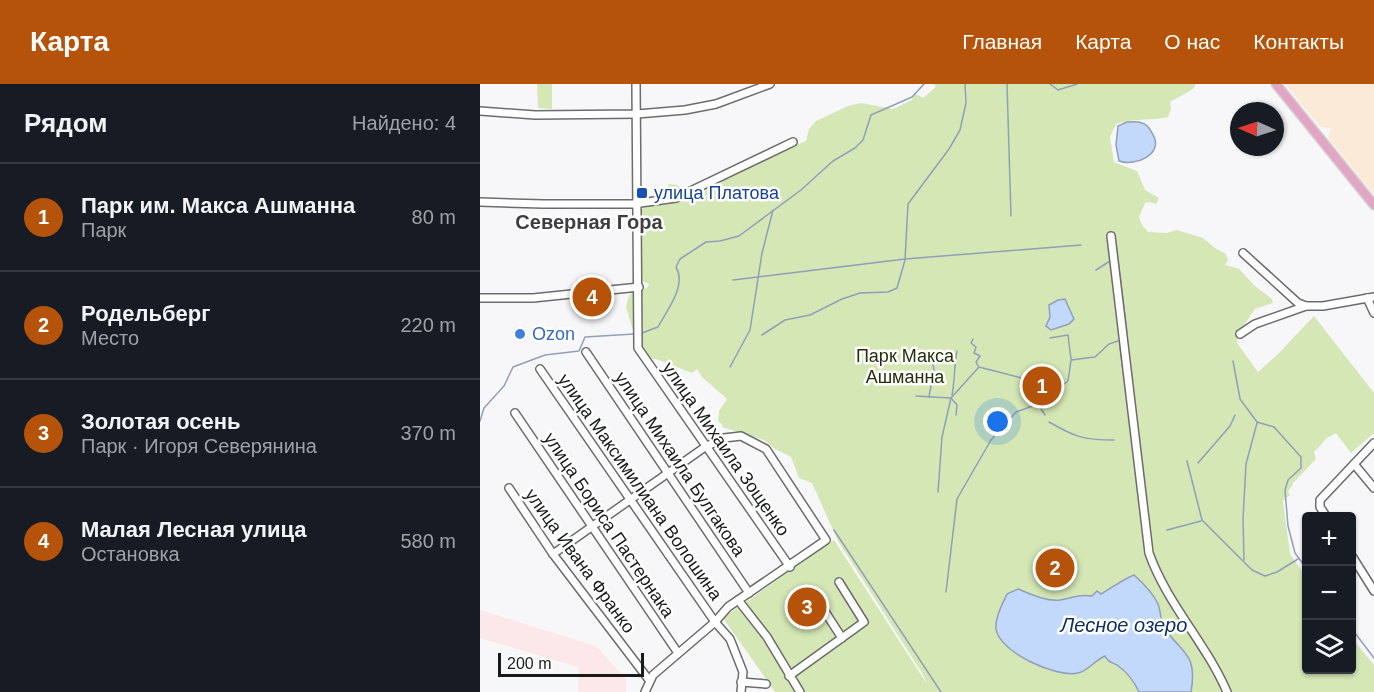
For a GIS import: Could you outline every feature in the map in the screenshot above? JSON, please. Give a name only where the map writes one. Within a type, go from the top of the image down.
[{"type":"main road","points":[[1276,84],[1374,205]]},
{"type":"street","points":[[480,298],[533,298],[639,287],[636,84]]},
{"type":"street","points":[[480,111],[535,115],[637,114],[703,108],[770,84]]},
{"type":"street","points":[[480,202],[638,204],[676,198],[793,142]]},
{"type":"street","points":[[1111,236],[1149,553],[1157,575],[1218,671],[1227,692]]},
{"type":"street","points":[[1243,253],[1298,303],[1306,306]]},
{"type":"street","name":"улица Михаила Зощенко","points":[[639,287],[638,348],[790,567]]},
{"type":"street","points":[[1240,334],[1255,324],[1306,306],[1323,306],[1370,298],[1374,313]]},
{"type":"street","name":"улица Михаила Булгакова","points":[[586,352],[748,593]]},
{"type":"street","name":"улица Максимилиана Волошина","points":[[540,369],[715,622],[730,639],[743,672],[741,692]]},
{"type":"street","name":"улица Бориса Пастернака","points":[[515,413],[678,653]]},
{"type":"street","points":[[553,554],[705,447],[724,438],[741,436],[766,448],[826,540],[790,567],[728,607],[715,622],[649,680],[645,692]]},
{"type":"street","points":[[1323,512],[1320,507],[1320,500],[1374,443]]},
{"type":"street","points":[[1354,464],[1374,488]]},
{"type":"street","name":"улица Ивана Франко","points":[[509,488],[553,554],[649,680]]},
{"type":"street","points":[[1356,562],[1374,591]]},
{"type":"street","points":[[789,676],[864,622],[839,582]]},
{"type":"street","points":[[738,600],[766,637],[800,692]]},
{"type":"street","points":[[820,604],[842,638]]},
{"type":"street","points":[[741,682],[766,684]]},
{"type":"shaded area","points":[[1285,84],[1374,84],[1374,195],[1328,138],[1331,128],[1320,127]]},
{"type":"shaded area","points":[[480,610],[596,646],[626,679],[626,692],[578,692],[578,667],[480,638]]},
{"type":"green space","points":[[537,84],[552,84],[552,109],[538,108]]},
{"type":"green space","name":"Парк Макса Ашманна","points":[[934,84],[1196,84],[1193,89],[1170,102],[1171,109],[1168,117],[1116,124],[1110,137],[1114,162],[1137,171],[1145,190],[1159,198],[1156,204],[1145,203],[1139,217],[1148,232],[1167,233],[1177,230],[1203,238],[1226,254],[1228,260],[1225,265],[1239,269],[1255,286],[1272,299],[1273,303],[1255,309],[1238,334],[1237,343],[1258,372],[1314,316],[1374,393],[1374,433],[1351,453],[1336,433],[1327,438],[1314,452],[1316,459],[1294,482],[1288,492],[1290,495],[1283,501],[1290,554],[1302,571],[1302,674],[1356,674],[1356,643],[1374,665],[1374,692],[775,692],[723,618],[834,540],[927,684],[838,541],[812,483],[799,478],[791,457],[764,440],[722,427],[718,421],[719,411],[727,399],[702,377],[697,369],[692,373],[656,359],[648,359],[640,354],[626,307],[632,291],[647,288],[649,284],[642,281],[641,210],[660,196],[669,184],[677,185],[683,190],[692,187],[717,188],[721,183],[718,175],[785,142],[795,139],[798,144],[806,141],[809,129],[816,121],[848,106],[861,103],[893,109],[912,100],[914,93],[923,98],[936,87]]},
{"type":"water","points":[[1127,122],[1145,124],[1155,140],[1152,153],[1133,162],[1119,161],[1116,145],[1118,126]]},
{"type":"water","points":[[1065,299],[1074,319],[1069,324],[1051,330],[1046,326],[1050,317],[1049,305]]},
{"type":"water","name":"Лесное озеро","points":[[1134,575],[1153,596],[1159,607],[1164,627],[1190,661],[1193,679],[1191,692],[1139,692],[1127,674],[1105,656],[1082,672],[1056,671],[1030,662],[999,638],[996,629],[997,620],[1007,594],[1018,589],[1050,600],[1092,596],[1097,591],[1101,594]]},
{"type":"waterway","points":[[642,333],[658,327],[671,306],[678,290],[679,274],[676,267],[680,259],[706,242],[739,236],[801,190],[833,161],[855,148],[863,140],[871,115],[912,97],[924,84]]},
{"type":"waterway","points":[[762,335],[785,320],[810,315],[842,299],[860,293],[888,292],[897,288],[905,260],[908,204],[949,149],[960,130],[966,103],[965,84]]},
{"type":"waterway","points":[[1007,84],[1011,216]]},
{"type":"waterway","points":[[1050,84],[1058,90],[1077,84]]},
{"type":"waterway","points":[[730,367],[750,330],[762,253],[773,210]]},
{"type":"waterway","points":[[1114,244],[1116,244],[1127,333]]},
{"type":"waterway","points":[[733,280],[905,259],[1081,245]]},
{"type":"waterway","points":[[1096,270],[1110,261],[1110,251]]},
{"type":"waterway","points":[[480,421],[484,408],[504,386],[513,367],[545,355],[579,351],[585,337],[634,334]]},
{"type":"waterway","points":[[1050,338],[1068,335],[1071,359]]},
{"type":"waterway","points":[[973,339],[971,343],[976,347],[974,353],[980,356],[976,362],[978,366]]},
{"type":"waterway","points":[[946,592],[957,499],[991,440],[1016,412],[1038,404],[1068,381],[1071,360],[1095,357],[1109,344],[1118,341]]},
{"type":"waterway","points":[[1120,347],[1132,439]]},
{"type":"waterway","points":[[952,395],[957,351]]},
{"type":"waterway","points":[[929,397],[934,370],[932,359]]},
{"type":"waterway","points":[[1233,361],[1240,399],[1257,422],[1274,427],[1301,457],[1301,468],[1288,480],[1285,490],[1288,526],[1295,553],[1305,566]]},
{"type":"waterway","points":[[938,492],[942,437],[951,398],[979,367],[1022,378],[1045,415]]},
{"type":"waterway","points":[[916,396],[950,398]]},
{"type":"waterway","points":[[952,399],[957,405],[956,415]]},
{"type":"waterway","points":[[1198,463],[1230,426],[1235,415]]},
{"type":"waterway","points":[[1049,422],[1080,437],[1114,440]]},
{"type":"waterway","points":[[1244,560],[1243,519],[1246,464],[1257,423]]},
{"type":"waterway","points":[[1187,461],[1202,520],[1252,570],[1265,576],[1277,572],[1298,559]]},
{"type":"waterway","points":[[1140,503],[1141,516]]},
{"type":"waterway","points":[[1167,530],[1201,521]]},
{"type":"waterway","points":[[834,530],[941,692]]},
{"type":"waterway","points":[[1175,611],[1198,647]]},
{"type":"waterway","points":[[1356,634],[1374,658]]},
{"type":"place","name":"улица Платова","points":[[642,193]]},
{"type":"place","name":"Малая Лесная улица","points":[[592,297]]},
{"type":"place","name":"Ozon","points":[[520,334]]},
{"type":"place","name":"Парк им. Макса Ашманна","points":[[1042,386]]},
{"type":"place","name":"Родельберг","points":[[1055,568]]},
{"type":"place","name":"Золотая осень","points":[[807,607]]},
{"type":"district","name":"Северная Гора","points":[[589,222]]}]
